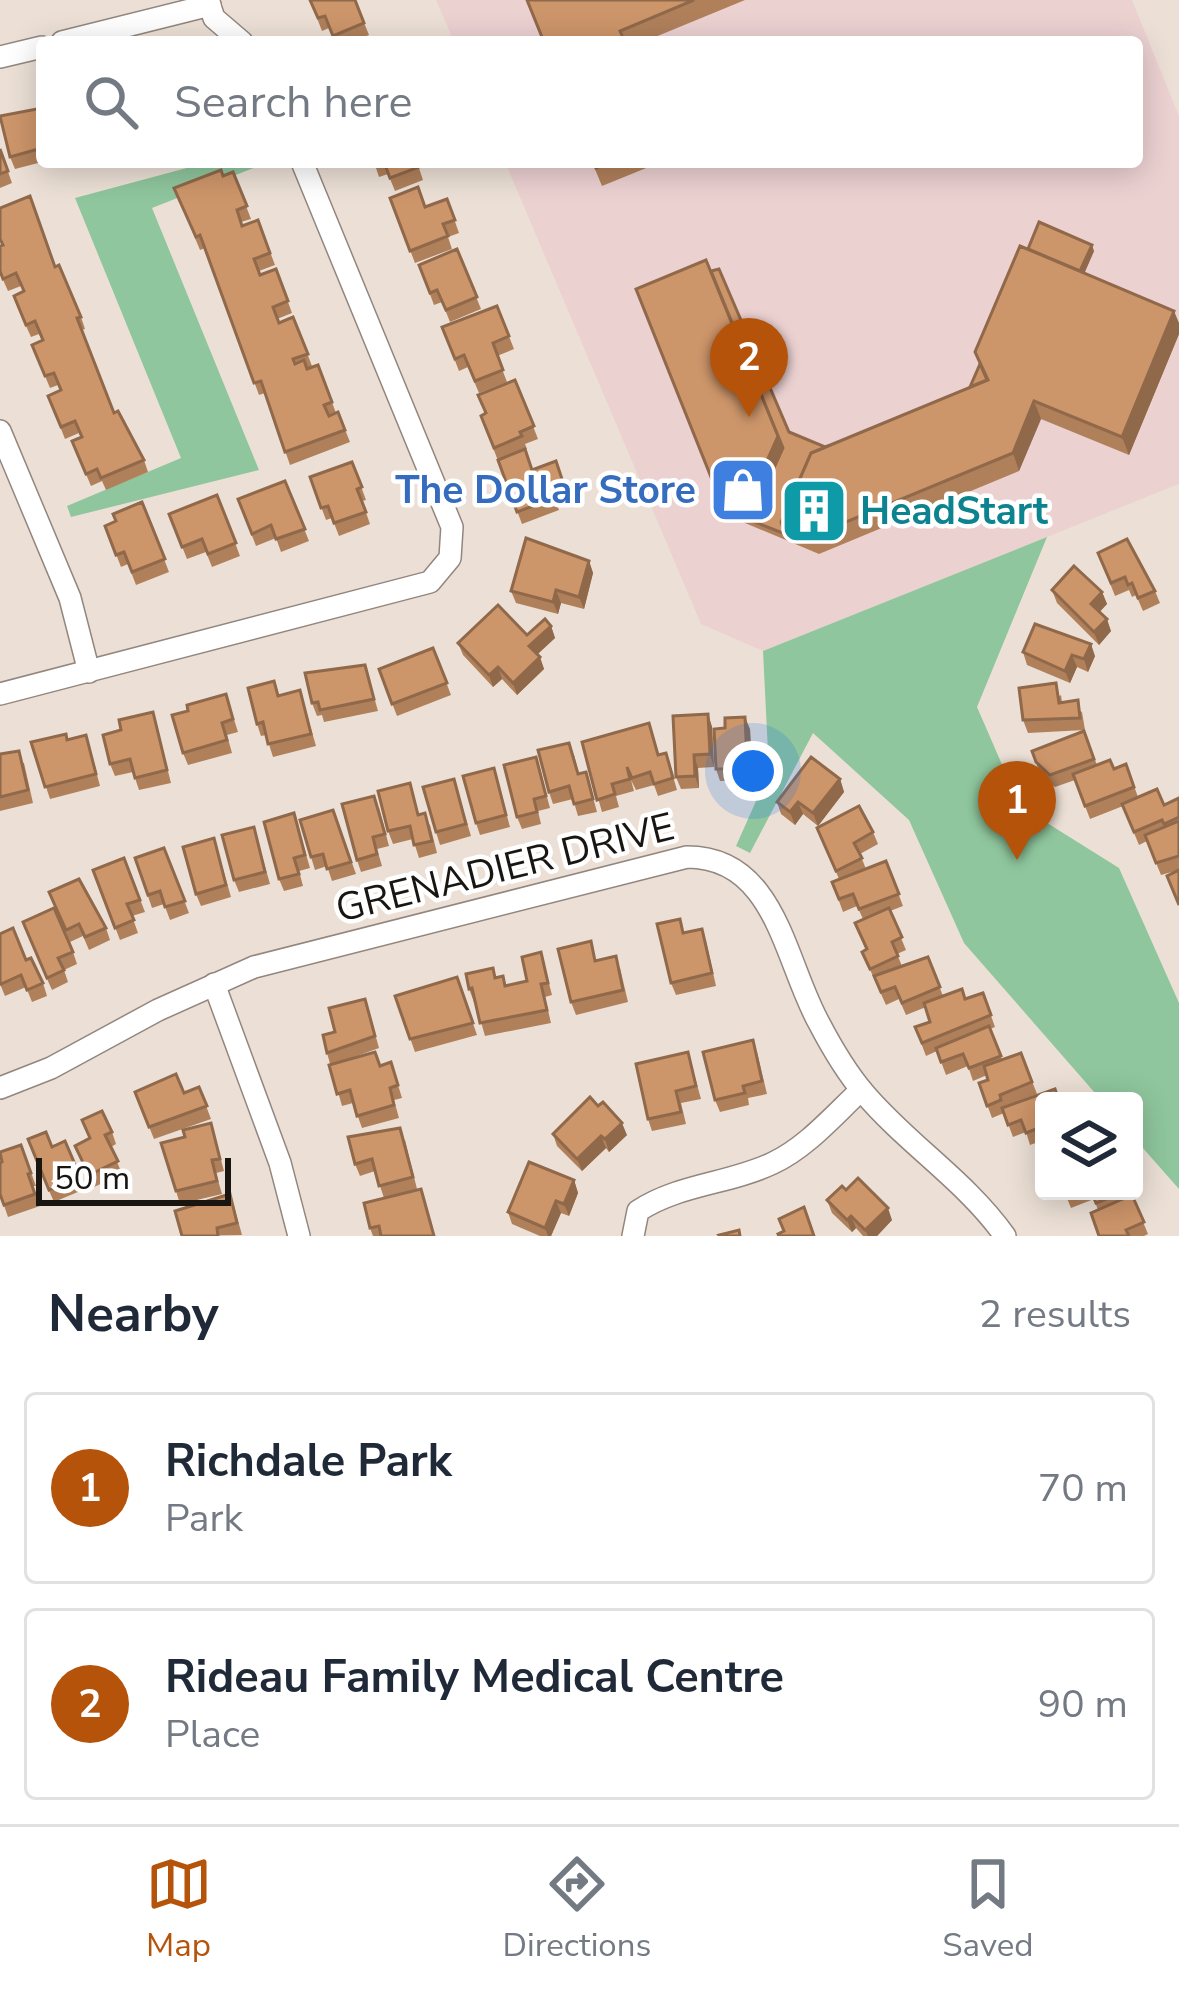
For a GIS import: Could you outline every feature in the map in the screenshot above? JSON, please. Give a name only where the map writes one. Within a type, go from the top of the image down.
[{"type":"street","points":[[85,36],[209,3],[234,36]]},
{"type":"street","points":[[0,57],[36,48]]},
{"type":"street","points":[[0,694],[430,582],[450,558],[452,527],[304,168]]},
{"type":"street","points":[[0,430],[70,598],[89,672]]},
{"type":"street","name":"GRENADIER DRIVE","points":[[0,1088],[51,1068],[254,967],[687,856],[711,856],[732,865],[762,894],[818,1023],[861,1090],[959,1183],[1005,1236]]},
{"type":"street","points":[[214,984],[280,1163],[298,1236]]},
{"type":"street","points":[[633,1236],[638,1211],[660,1197],[773,1163],[804,1143],[861,1090]]},
{"type":"shaded area","points":[[436,0],[1132,0],[1179,116],[1179,484],[763,651],[701,624],[508,168],[1143,168],[1143,36],[451,36]]},
{"type":"green space","points":[[187,168],[253,168],[152,208],[259,470],[71,517],[67,506],[181,458],[75,198]]},
{"type":"green space","points":[[1047,537],[977,707],[1020,806],[1119,868],[1179,1003],[1179,1189],[1143,1148],[1143,1092],[1094,1092],[964,943],[909,820],[813,733],[750,853],[736,846],[769,772],[763,651]]},
{"type":"building","points":[[310,0],[355,0],[364,23],[333,36],[325,16],[318,18]]},
{"type":"building","points":[[527,0],[694,0],[620,31],[622,36],[542,36]]},
{"type":"building","points":[[36,109],[36,150],[10,157],[0,116]]},
{"type":"building","points":[[0,149],[8,171],[0,174]]},
{"type":"building","points":[[386,168],[416,168],[390,178]]},
{"type":"building","points":[[221,170],[223,176],[233,172],[247,206],[237,210],[242,226],[258,220],[270,253],[254,259],[260,275],[276,269],[288,301],[273,307],[279,323],[293,317],[308,354],[293,359],[295,364],[304,360],[307,369],[318,365],[332,402],[324,405],[329,416],[338,412],[345,430],[285,452],[261,381],[254,383],[200,235],[196,237],[174,188]]},
{"type":"building","points":[[418,187],[425,207],[447,199],[455,220],[443,224],[448,236],[410,251],[390,198]]},
{"type":"building","points":[[30,196],[55,267],[59,265],[81,317],[77,318],[114,413],[118,411],[144,460],[101,478],[97,469],[86,474],[72,441],[82,437],[75,421],[61,427],[48,396],[61,390],[54,373],[45,376],[32,345],[43,340],[35,321],[26,325],[14,296],[24,291],[16,273],[3,279],[0,271],[0,208]]},
{"type":"building","points":[[1039,222],[1092,245],[1080,271],[1028,249]]},
{"type":"building","points":[[1020,246],[1174,311],[1122,437],[1034,401],[1013,453],[812,536],[781,522],[811,453],[988,380],[975,352]]},
{"type":"building","points":[[457,249],[477,297],[446,310],[437,290],[430,293],[419,265]]},
{"type":"building","points":[[706,260],[778,436],[746,508],[719,497],[636,289]]},
{"type":"building","points":[[719,269],[789,432],[828,446],[811,453],[781,522],[785,534],[750,520],[783,448],[711,271]]},
{"type":"building","points":[[497,306],[509,336],[493,343],[503,370],[475,381],[464,355],[455,359],[442,327]]},
{"type":"building","points":[[980,364],[987,380],[970,387]]},
{"type":"building","points":[[515,380],[534,426],[494,448],[478,395]]},
{"type":"building","points":[[525,449],[532,470],[556,461],[563,482],[550,487],[554,498],[517,512],[498,460]]},
{"type":"building","points":[[352,462],[366,512],[334,523],[328,506],[321,508],[310,477]]},
{"type":"building","points":[[285,481],[305,529],[276,539],[271,525],[252,534],[238,499]]},
{"type":"building","points":[[217,495],[236,543],[208,554],[202,539],[182,547],[169,514]]},
{"type":"building","points":[[142,502],[165,559],[132,572],[124,552],[116,555],[105,526],[116,521],[113,514]]},
{"type":"building","points":[[526,538],[589,561],[579,597],[556,590],[553,602],[511,591]]},
{"type":"building","points":[[1127,539],[1155,591],[1138,598],[1125,577],[1111,583],[1098,553]]},
{"type":"building","points":[[1074,566],[1102,592],[1091,604],[1107,619],[1094,632],[1052,590]]},
{"type":"building","points":[[498,605],[527,635],[545,619],[551,626],[529,646],[540,657],[513,683],[498,667],[489,675],[458,643]]},
{"type":"building","points":[[1035,624],[1091,644],[1084,659],[1072,655],[1065,671],[1023,652]]},
{"type":"building","points":[[433,648],[447,683],[392,704],[379,669]]},
{"type":"building","points":[[365,665],[374,699],[320,710],[318,702],[312,703],[305,673]]},
{"type":"building","points":[[274,681],[278,696],[300,690],[311,734],[268,744],[263,722],[257,724],[248,688]]},
{"type":"building","points":[[1056,683],[1059,703],[1078,700],[1080,718],[1023,720],[1019,688]]},
{"type":"building","points":[[226,694],[233,719],[222,723],[227,740],[183,753],[172,715],[188,711],[187,705]]},
{"type":"building","points":[[153,712],[167,770],[135,778],[130,759],[110,764],[103,735],[121,730],[119,720]]},
{"type":"building","points":[[708,714],[710,754],[694,755],[695,776],[676,777],[673,716]]},
{"type":"building","points":[[745,717],[748,780],[727,781],[726,769],[716,769],[714,729],[725,728],[725,718]]},
{"type":"building","points":[[649,723],[658,755],[666,753],[673,778],[654,784],[650,772],[632,778],[627,767],[630,779],[612,784],[615,794],[597,800],[582,742]]},
{"type":"building","points":[[1084,731],[1094,759],[1050,775],[1036,762],[1032,751]]},
{"type":"building","points":[[66,734],[67,740],[86,735],[96,774],[45,787],[31,742]]},
{"type":"building","points":[[569,743],[578,774],[586,772],[593,799],[574,804],[569,786],[549,792],[538,750]]},
{"type":"building","points":[[19,751],[28,790],[0,797],[0,754]]},
{"type":"building","points":[[536,757],[546,796],[534,799],[537,812],[517,817],[504,765]]},
{"type":"building","points":[[811,757],[840,779],[813,813],[798,802],[790,812],[777,802]]},
{"type":"building","points":[[1110,760],[1114,769],[1126,764],[1134,787],[1085,806],[1073,774]]},
{"type":"building","points":[[494,768],[506,815],[476,823],[463,776]]},
{"type":"building","points":[[454,779],[466,824],[436,832],[423,787]]},
{"type":"building","points":[[410,783],[418,815],[425,813],[432,841],[414,845],[410,826],[388,831],[378,791]]},
{"type":"building","points":[[1157,789],[1164,805],[1179,798],[1179,817],[1134,832],[1122,804]]},
{"type":"building","points":[[374,796],[385,834],[373,837],[377,854],[357,860],[342,804]]},
{"type":"building","points":[[859,806],[873,832],[854,843],[862,858],[836,871],[817,828]]},
{"type":"building","points":[[333,810],[351,862],[327,869],[323,854],[311,857],[300,820]]},
{"type":"building","points":[[294,813],[305,855],[294,858],[299,874],[279,879],[264,822]]},
{"type":"building","points":[[1179,821],[1179,856],[1156,863],[1145,835]]},
{"type":"building","points":[[254,827],[265,872],[234,880],[222,835]]},
{"type":"building","points":[[214,838],[226,885],[196,894],[183,847]]},
{"type":"building","points":[[164,848],[185,901],[165,907],[160,891],[148,895],[135,858]]},
{"type":"building","points":[[124,858],[140,900],[127,904],[134,920],[115,928],[93,870]]},
{"type":"building","points":[[886,861],[899,894],[859,909],[853,894],[839,899],[832,882]]},
{"type":"building","points":[[1179,870],[1179,905],[1167,876]]},
{"type":"building","points":[[79,879],[106,928],[85,937],[79,924],[66,930],[49,892]]},
{"type":"building","points":[[54,908],[73,952],[58,958],[64,970],[47,978],[23,922]]},
{"type":"building","points":[[889,908],[902,937],[892,942],[898,956],[870,969],[855,923]]},
{"type":"building","points":[[680,919],[683,933],[702,929],[712,973],[671,983],[657,924]]},
{"type":"building","points":[[13,928],[26,960],[31,958],[43,983],[27,990],[21,975],[0,982],[0,934]]},
{"type":"building","points":[[591,941],[595,961],[616,956],[623,990],[571,1002],[558,949]]},
{"type":"building","points":[[541,952],[548,983],[541,984],[547,1010],[480,1023],[466,974],[493,968],[495,978],[503,976],[505,986],[527,981],[522,957]]},
{"type":"building","points":[[928,957],[940,987],[902,1003],[895,987],[881,992],[874,976]]},
{"type":"building","points":[[457,977],[473,1023],[410,1039],[395,996]]},
{"type":"building","points":[[962,989],[965,999],[983,993],[991,1015],[922,1043],[915,1027],[930,1022],[924,1003]]},
{"type":"building","points":[[365,999],[375,1036],[327,1053],[323,1035],[335,1032],[329,1008]]},
{"type":"building","points":[[989,1026],[1001,1056],[969,1068],[963,1054],[941,1062],[936,1048]]},
{"type":"building","points":[[753,1040],[762,1081],[743,1086],[745,1093],[715,1100],[703,1052]]},
{"type":"building","points":[[375,1052],[380,1066],[391,1062],[398,1085],[390,1088],[394,1105],[357,1116],[350,1090],[337,1094],[329,1065]]},
{"type":"building","points":[[688,1052],[696,1086],[676,1091],[681,1112],[648,1119],[636,1064]]},
{"type":"building","points":[[1021,1053],[1032,1082],[987,1106],[979,1083],[988,1080],[984,1066]]},
{"type":"building","points":[[176,1074],[184,1093],[199,1087],[207,1106],[149,1127],[135,1092]]},
{"type":"building","points":[[1035,1096],[1035,1130],[1026,1133],[1021,1120],[1008,1125],[1002,1108]]},
{"type":"building","points":[[590,1097],[598,1106],[603,1102],[622,1123],[577,1159],[553,1134]]},
{"type":"building","points":[[102,1111],[112,1132],[105,1135],[118,1161],[89,1175],[75,1146],[90,1138],[82,1120]]},
{"type":"building","points":[[211,1123],[220,1159],[212,1160],[217,1181],[176,1191],[161,1143],[185,1137],[183,1130]]},
{"type":"building","points":[[400,1128],[413,1177],[379,1186],[372,1159],[355,1164],[348,1137]]},
{"type":"building","points":[[46,1132],[52,1147],[65,1141],[80,1176],[49,1190],[28,1139]]},
{"type":"building","points":[[21,1145],[35,1194],[4,1205],[0,1152]]},
{"type":"building","points":[[529,1162],[574,1180],[564,1204],[556,1201],[545,1228],[508,1212]]},
{"type":"building","points":[[858,1178],[888,1208],[865,1230],[827,1200]]},
{"type":"building","points":[[421,1189],[434,1236],[381,1236],[379,1226],[370,1228],[364,1203]]},
{"type":"building","points":[[230,1194],[237,1223],[217,1228],[218,1236],[182,1236],[175,1211]]},
{"type":"building","points":[[1121,1200],[1134,1200],[1144,1222],[1126,1230],[1129,1236],[1099,1236],[1091,1213]]},
{"type":"building","points":[[804,1207],[814,1236],[779,1236],[784,1231],[779,1219]]},
{"type":"place","name":"Rideau Family Medical Centre","points":[[749,417]]},
{"type":"place","name":"The Dollar Store","points":[[743,490]]},
{"type":"place","name":"HeadStart","points":[[814,511]]},
{"type":"place","name":"Richdale Park","points":[[1017,860]]}]
